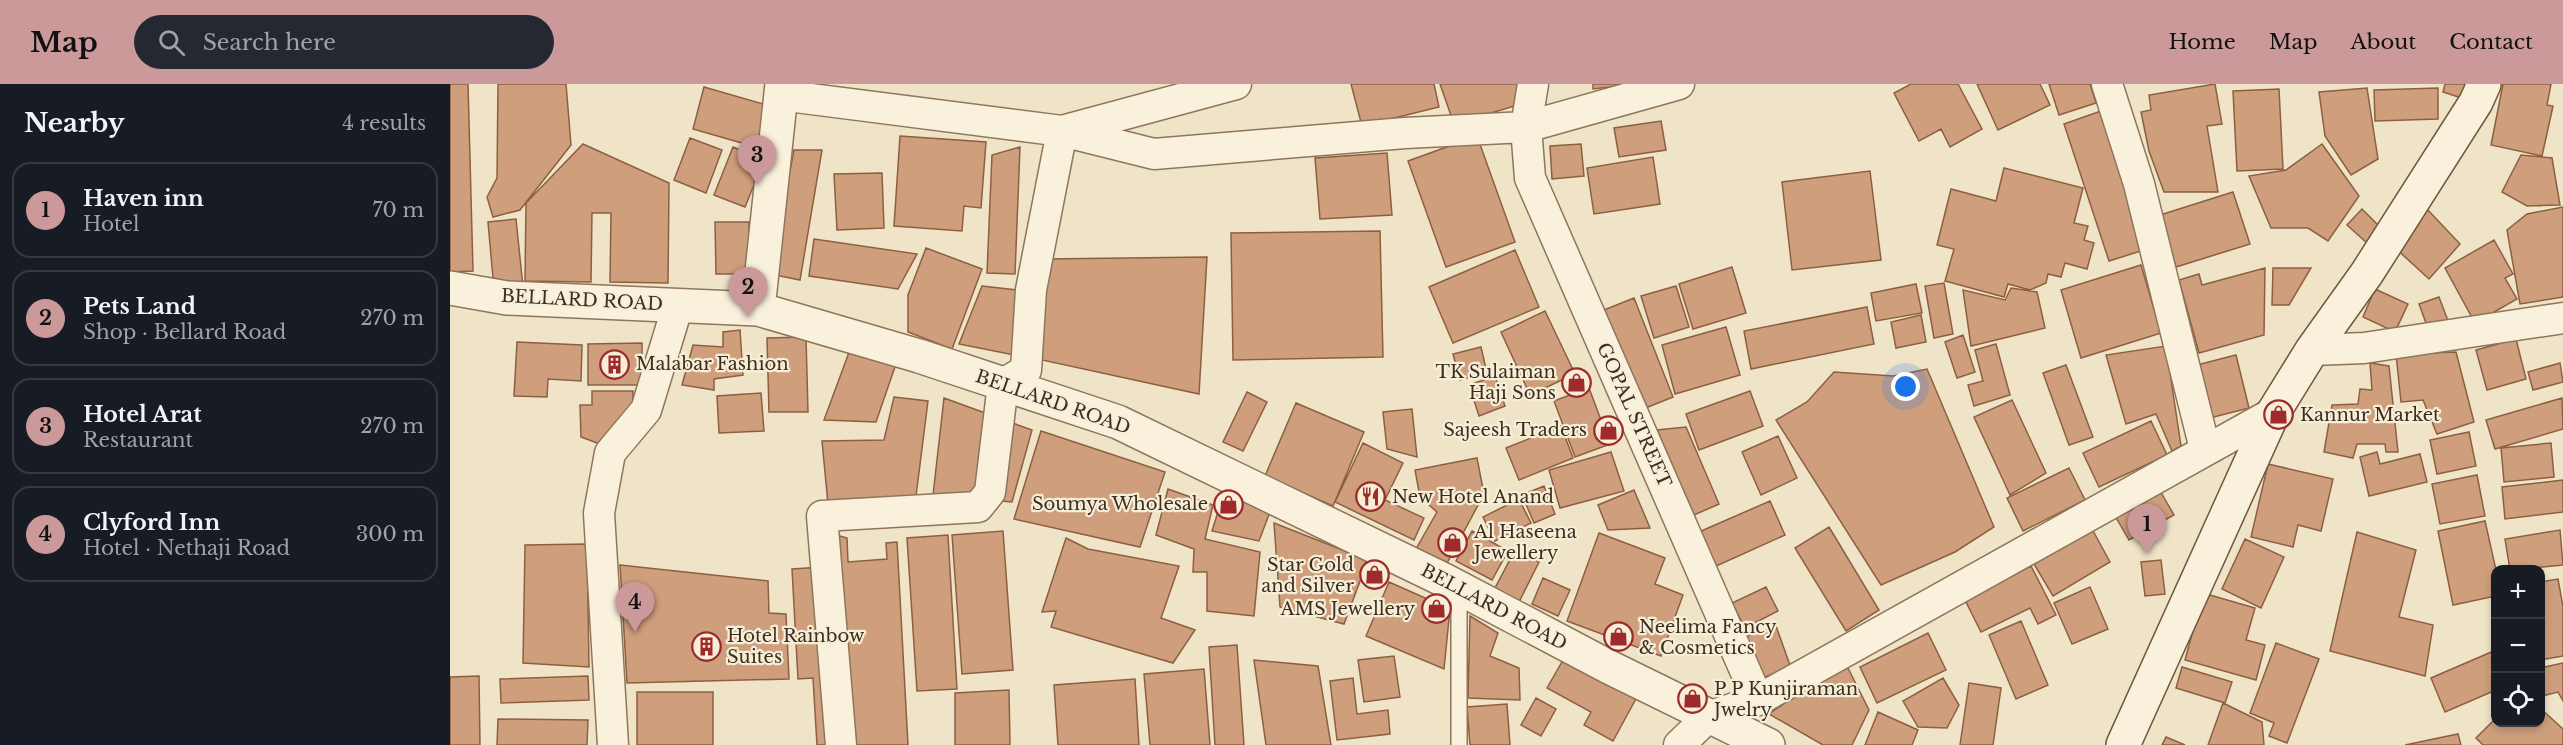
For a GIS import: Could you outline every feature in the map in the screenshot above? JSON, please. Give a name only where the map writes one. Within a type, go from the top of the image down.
[{"type":"street","points":[[1062,131],[1236,84]]},
{"type":"street","name":"GOPAL STREET","points":[[1533,84],[1526,127],[1530,178],[1758,700]]},
{"type":"street","points":[[758,309],[781,90],[1062,131],[1154,154],[1405,133],[1526,127],[1679,84]]},
{"type":"street","points":[[2107,84],[2139,184],[2205,449]]},
{"type":"street","points":[[2123,745],[2273,413],[2312,350],[2367,273],[2476,102],[2484,84]]},
{"type":"street","points":[[841,745],[822,516],[978,507],[990,492],[1003,384],[1026,370],[1031,290],[1062,131]]},
{"type":"street","name":"BELLARD ROAD","points":[[450,288],[507,298],[758,309],[1003,384],[1118,422],[1459,587],[1708,717],[1768,745]]},
{"type":"street","points":[[613,745],[599,513],[610,453],[646,410],[678,305]]},
{"type":"street","points":[[2312,350],[2364,348],[2563,318]]},
{"type":"street","points":[[1679,745],[1708,717],[1758,700],[2273,413]]},
{"type":"lane","points":[[1459,587],[1459,745]]},
{"type":"building","points":[[450,84],[468,84],[473,271],[450,272]]},
{"type":"building","points":[[498,84],[566,84],[571,145],[520,210],[493,217],[487,197],[497,178]]},
{"type":"building","points":[[1351,84],[1434,84],[1439,107],[1362,126]]},
{"type":"building","points":[[1440,84],[1520,84],[1518,105],[1454,124]]},
{"type":"building","points":[[1593,84],[1635,84],[1593,89]]},
{"type":"building","points":[[1911,84],[1958,84],[1982,129],[1950,147],[1941,129],[1919,141],[1894,93]]},
{"type":"building","points":[[1977,84],[2040,84],[2050,105],[1998,130]]},
{"type":"building","points":[[2049,84],[2090,84],[2096,103],[2059,115]]},
{"type":"building","points":[[2215,84],[2222,124],[2207,126],[2218,192],[2164,192],[2149,151],[2141,112],[2151,110],[2149,95]]},
{"type":"building","points":[[2445,84],[2476,84],[2471,101],[2443,92]]},
{"type":"building","points":[[2503,84],[2551,84],[2547,105],[2553,106],[2542,156],[2491,145]]},
{"type":"building","points":[[704,87],[770,106],[759,148],[693,129]]},
{"type":"building","points":[[2367,88],[2378,159],[2351,175],[2325,136],[2319,92]]},
{"type":"building","points":[[2438,88],[2438,119],[2375,121],[2374,90]]},
{"type":"building","points":[[2279,89],[2283,169],[2237,171],[2233,91]]},
{"type":"building","points":[[2101,111],[2147,249],[2109,261],[2064,124]]},
{"type":"building","points":[[1661,121],[1666,150],[1619,157],[1614,128]]},
{"type":"building","points":[[900,136],[986,142],[981,208],[964,206],[962,231],[894,226]]},
{"type":"building","points":[[1477,136],[1515,242],[1446,267],[1408,161]]},
{"type":"building","points":[[690,138],[722,150],[706,193],[674,180]]},
{"type":"building","points":[[583,144],[669,183],[668,283],[610,282],[611,213],[592,213],[591,282],[525,281],[526,203]]},
{"type":"building","points":[[1581,144],[1584,176],[1552,179],[1550,146]]},
{"type":"building","points":[[2322,144],[2359,196],[2328,241],[2308,228],[2271,228],[2249,176],[2286,170]]},
{"type":"building","points":[[733,147],[764,160],[745,207],[714,195]]},
{"type":"building","points":[[1020,147],[1015,274],[987,273],[992,155]]},
{"type":"building","points":[[794,150],[822,150],[800,280],[770,274]]},
{"type":"building","points":[[1387,153],[1392,215],[1320,219],[1315,158]]},
{"type":"building","points":[[2521,155],[2552,158],[2560,205],[2527,206],[2502,192]]},
{"type":"building","points":[[1653,157],[1660,204],[1594,214],[1587,168]]},
{"type":"building","points":[[2004,168],[2083,188],[2074,223],[2088,226],[2084,240],[2094,243],[2087,269],[2065,263],[2061,277],[2048,274],[2046,283],[2030,290],[2008,284],[2004,297],[1945,281],[1954,249],[1937,245],[1951,189],[1996,201]]},
{"type":"building","points":[[1870,171],[1881,260],[1792,270],[1782,182]]},
{"type":"building","points":[[882,173],[884,228],[837,230],[834,174]]},
{"type":"building","points":[[2233,192],[2250,244],[2176,267],[2160,215]]},
{"type":"building","points":[[2563,207],[2563,297],[2520,304],[2507,230],[2527,214]]},
{"type":"building","points":[[2426,208],[2460,244],[2429,279],[2392,245]]},
{"type":"building","points":[[2362,209],[2382,229],[2368,244],[2347,225]]},
{"type":"building","points":[[516,219],[523,287],[503,289],[502,280],[493,278],[488,222]]},
{"type":"building","points":[[715,222],[749,222],[749,274],[716,274]]},
{"type":"building","points":[[1380,231],[1383,357],[1233,360],[1231,233]]},
{"type":"building","points":[[814,239],[917,254],[898,289],[809,276]]},
{"type":"building","points":[[2494,240],[2513,274],[2505,278],[2517,299],[2475,323],[2445,268]]},
{"type":"building","points":[[926,248],[982,269],[952,349],[908,332],[908,295]]},
{"type":"building","points":[[1515,250],[1539,307],[1453,343],[1429,287]]},
{"type":"building","points":[[1207,257],[1199,394],[1042,360],[1046,259]]},
{"type":"building","points":[[2141,265],[2161,333],[2081,358],[2061,290]]},
{"type":"building","points":[[1732,267],[1746,313],[1693,329],[1679,284]]},
{"type":"building","points":[[2265,268],[2264,335],[2199,353],[2179,280],[2199,274],[2202,285]]},
{"type":"building","points":[[2273,268],[2311,268],[2289,305],[2272,305]]},
{"type":"building","points":[[1944,283],[1953,334],[1934,338],[1925,286]]},
{"type":"building","points":[[1916,284],[1922,313],[1876,321],[1871,293]]},
{"type":"building","points":[[982,286],[1017,290],[1019,356],[959,344]]},
{"type":"building","points":[[1676,286],[1689,327],[1654,338],[1641,296]]},
{"type":"building","points":[[2011,288],[2037,292],[2045,328],[1971,346],[1963,290],[2005,300]]},
{"type":"building","points":[[2375,289],[2408,304],[2395,332],[2363,317]]},
{"type":"building","points":[[2439,297],[2450,326],[2430,334],[2419,304]]},
{"type":"building","points":[[1634,298],[1673,397],[1638,411],[1599,312]]},
{"type":"building","points":[[1867,307],[1874,344],[1751,369],[1744,331]]},
{"type":"building","points":[[1545,311],[1575,374],[1530,395],[1501,332]]},
{"type":"building","points":[[1921,315],[1926,342],[1896,348],[1891,322]]},
{"type":"building","points":[[1726,327],[1740,375],[1675,394],[1662,345]]},
{"type":"building","points":[[740,330],[743,375],[714,379],[714,390],[682,385],[693,345],[723,347],[723,332]]},
{"type":"building","points":[[1963,335],[1975,372],[1957,378],[1945,342]]},
{"type":"building","points":[[806,337],[808,412],[769,412],[767,338]]},
{"type":"building","points":[[2516,339],[2526,379],[2487,390],[2476,350]]},
{"type":"building","points":[[517,342],[582,345],[581,381],[548,379],[547,397],[514,396]]},
{"type":"building","name":"Malabar Fashion","points":[[642,343],[642,385],[588,385],[588,344]]},
{"type":"building","points":[[1996,344],[2010,395],[1974,406],[1968,385],[1983,381],[1975,350]]},
{"type":"building","points":[[2166,346],[2181,446],[2172,451],[2156,414],[2126,424],[2106,355]]},
{"type":"building","points":[[851,347],[897,361],[876,422],[824,420]]},
{"type":"building","points":[[1481,347],[1487,373],[1460,380],[1453,354]]},
{"type":"building","points":[[2456,352],[2474,422],[2437,434],[2423,400],[2401,402],[2396,354]]},
{"type":"building","points":[[2236,355],[2249,408],[2202,420],[2189,367]]},
{"type":"building","points":[[2370,363],[2389,366],[2398,452],[2386,452],[2385,444],[2357,444],[2353,458],[2324,452],[2332,405],[2358,404],[2360,389],[2372,390]]},
{"type":"building","points":[[2560,363],[2563,382],[2533,390],[2528,372]]},
{"type":"building","points":[[2066,365],[2093,437],[2069,445],[2043,373]]},
{"type":"building","points":[[1927,369],[1994,527],[1955,552],[1881,585],[1776,420],[1807,402],[1834,372],[1893,376]]},
{"type":"building","points":[[1495,376],[1505,406],[1479,416],[1469,385]]},
{"type":"building","points":[[1589,388],[1610,444],[1575,457],[1554,401]]},
{"type":"building","points":[[592,391],[633,391],[633,420],[614,442],[597,443],[581,437],[580,405],[592,405]]},
{"type":"building","points":[[1750,391],[1763,426],[1699,450],[1686,414]]},
{"type":"building","points":[[1247,392],[1267,402],[1243,451],[1223,442]]},
{"type":"building","points":[[761,393],[764,431],[719,433],[717,396]]},
{"type":"building","points":[[894,397],[928,401],[915,504],[828,504],[822,441],[884,440]]},
{"type":"building","points":[[944,398],[1032,430],[1012,502],[933,495]]},
{"type":"building","points":[[2562,398],[2563,429],[2495,449],[2486,420]]},
{"type":"building","points":[[2012,400],[2046,473],[2010,495],[1974,417]]},
{"type":"building","points":[[1296,403],[1364,432],[1333,506],[1265,476]]},
{"type":"building","points":[[1412,409],[1417,457],[1387,449],[1383,412]]},
{"type":"building","points":[[2151,421],[2167,455],[2099,487],[2083,453]]},
{"type":"building","points":[[1561,426],[1573,458],[1519,480],[1506,448]]},
{"type":"building","points":[[1686,427],[1719,504],[1694,515],[1657,430]]},
{"type":"building","points":[[1041,431],[1165,472],[1140,547],[1014,519]]},
{"type":"building","points":[[2469,432],[2476,466],[2437,474],[2430,440]]},
{"type":"building","points":[[1778,436],[1797,478],[1761,495],[1742,452]]},
{"type":"building","points":[[1363,443],[1403,463],[1385,500],[1424,518],[1414,540],[1335,502]]},
{"type":"building","points":[[2551,443],[2554,477],[2504,482],[2501,448]]},
{"type":"building","points":[[1611,452],[1624,491],[1560,508],[1549,470]]},
{"type":"building","points":[[2377,452],[2380,464],[2420,454],[2427,482],[2369,496],[2360,457]]},
{"type":"building","points":[[1477,458],[1484,494],[1446,565],[1416,549],[1437,512],[1420,497],[1415,470]]},
{"type":"building","points":[[2268,464],[2333,479],[2321,531],[2298,525],[2293,547],[2251,537]]},
{"type":"building","points":[[2069,468],[2085,500],[2023,531],[2007,498]]},
{"type":"building","points":[[2477,475],[2485,516],[2440,524],[2432,484]]},
{"type":"building","points":[[2563,480],[2563,512],[2505,519],[2502,487]]},
{"type":"building","points":[[1227,483],[1273,504],[1259,541],[1212,531]]},
{"type":"building","points":[[1544,486],[1555,514],[1534,523],[1522,495]]},
{"type":"building","points":[[1168,489],[1213,505],[1205,539],[1260,552],[1254,616],[1207,611],[1207,572],[1193,572],[1194,549],[1156,535]]},
{"type":"building","points":[[2159,489],[2174,515],[2129,540],[2114,514]]},
{"type":"building","points":[[1634,490],[1650,528],[1608,530],[1598,505]]},
{"type":"building","points":[[1519,499],[1531,523],[1495,541],[1483,517]]},
{"type":"building","points":[[1770,501],[1785,535],[1714,567],[1699,532]]},
{"type":"building","points":[[2485,521],[2495,565],[2491,565],[2491,597],[2453,605],[2438,531]]},
{"type":"building","points":[[1274,523],[1368,560],[1344,624],[1280,607]]},
{"type":"building","points":[[1829,527],[1879,610],[1846,631],[1795,548]]},
{"type":"building","points":[[2092,529],[2110,562],[2053,596],[2034,564]]},
{"type":"building","points":[[2560,530],[2563,565],[2509,565],[2505,539]]},
{"type":"building","points":[[1003,531],[1013,670],[962,674],[952,535]]},
{"type":"building","points":[[1472,531],[1508,551],[1492,580],[1456,561]]},
{"type":"building","points":[[2357,532],[2416,550],[2399,617],[2433,625],[2425,676],[2330,651]]},
{"type":"building","points":[[1599,533],[1665,558],[1655,584],[1683,595],[1661,656],[1567,621]]},
{"type":"building","points":[[833,534],[847,538],[848,562],[887,559],[886,543],[897,542],[908,745],[817,745],[813,678],[798,679],[792,569],[823,567]]},
{"type":"building","points":[[948,535],[957,689],[917,691],[907,538]]},
{"type":"building","points":[[1066,538],[1088,549],[1179,566],[1161,618],[1195,630],[1173,663],[1051,627],[1056,611],[1042,612]]},
{"type":"building","points":[[2245,539],[2284,557],[2261,608],[2222,589]]},
{"type":"building","points":[[587,544],[589,667],[523,663],[525,545]]},
{"type":"building","points":[[1515,550],[1539,562],[1519,602],[1494,590]]},
{"type":"building","points":[[2161,560],[2165,594],[2145,596],[2141,562]]},
{"type":"building","name":"Hotel Rainbow Suites","points":[[620,565],[768,581],[769,613],[786,614],[789,679],[627,683]]},
{"type":"building","points":[[2031,566],[2056,615],[2038,624],[2030,608],[1981,632],[1965,600]]},
{"type":"building","points":[[1543,578],[1570,590],[1558,616],[1532,604]]},
{"type":"building","points":[[2558,579],[2563,607],[2563,656],[2545,659],[2545,619],[2545,581]]},
{"type":"building","points":[[1389,582],[1450,609],[1444,669],[1366,636]]},
{"type":"building","points":[[1766,587],[1778,611],[1745,628],[1732,603]]},
{"type":"building","points":[[2090,587],[2108,629],[2072,644],[2054,603]]},
{"type":"building","points":[[2203,593],[2255,608],[2246,640],[2265,645],[2256,680],[2185,660]]},
{"type":"building","points":[[1470,616],[1498,633],[1490,656],[1519,668],[1520,700],[1468,698]]},
{"type":"building","points":[[2021,621],[2048,685],[2016,699],[1989,635]]},
{"type":"building","points":[[1776,626],[1791,668],[1759,679],[1745,637]]},
{"type":"building","points":[[1928,633],[1946,670],[1877,703],[1860,667]]},
{"type":"building","points":[[2276,643],[2319,659],[2287,743],[2269,736],[2274,723],[2250,713]]},
{"type":"building","points":[[1237,645],[1244,745],[1215,745],[1209,647]]},
{"type":"building","points":[[2491,652],[2491,692],[2445,712],[2431,678]]},
{"type":"building","points":[[1566,655],[1638,695],[1613,741],[1584,725],[1591,712],[1547,688]]},
{"type":"building","points":[[1394,656],[1400,697],[1364,702],[1358,660]]},
{"type":"building","points":[[1254,660],[1318,666],[1331,745],[1266,745]]},
{"type":"building","points":[[2563,663],[2563,701],[2558,692],[2545,695],[2545,667]]},
{"type":"building","points":[[2182,667],[2232,682],[2225,703],[2176,688]]},
{"type":"building","points":[[1848,668],[1869,710],[1852,745],[1823,745],[1769,714],[1821,678]]},
{"type":"building","points":[[1204,669],[1210,745],[1150,745],[1144,674]]},
{"type":"building","points":[[479,676],[480,745],[450,745],[450,677]]},
{"type":"building","points":[[588,676],[589,700],[501,703],[500,679]]},
{"type":"building","points":[[1353,678],[1357,714],[1388,710],[1390,734],[1337,740],[1330,681]]},
{"type":"building","points":[[1943,678],[1959,705],[1947,728],[1918,727],[1903,701]]},
{"type":"building","points":[[1135,679],[1139,745],[1058,745],[1054,685]]},
{"type":"building","points":[[1969,683],[2001,688],[1993,745],[1960,745]]},
{"type":"building","points":[[1009,690],[1010,745],[955,745],[955,693]]},
{"type":"building","points":[[637,692],[713,692],[713,745],[637,745]]},
{"type":"building","points":[[1536,698],[1556,709],[1541,736],[1521,725]]},
{"type":"building","points":[[2223,703],[2262,722],[2264,745],[2208,745]]},
{"type":"building","points":[[1507,704],[1510,745],[1470,745],[1467,707]]},
{"type":"building","points":[[1878,712],[1918,730],[1912,745],[1865,745]]},
{"type":"building","points":[[2545,713],[2563,729],[2563,745],[2483,745],[2476,738],[2491,723],[2491,727],[2545,727]]},
{"type":"building","points":[[498,719],[588,720],[587,745],[497,745]]},
{"type":"building","points":[[2458,734],[2461,745],[2405,745]]},
{"type":"building","points":[[2166,737],[2185,745],[2162,745]]},
{"type":"place","name":"Hotel Arat","points":[[757,185]]},
{"type":"place","name":"Pets Land","points":[[748,317]]},
{"type":"place","name":"Malabar Fashion","points":[[615,364]]},
{"type":"place","name":"TK Sulaiman Haji Sons","points":[[1577,382]]},
{"type":"place","name":"Kannur Market","points":[[2279,415]]},
{"type":"place","name":"Sajeesh Traders","points":[[1608,430]]},
{"type":"place","name":"New Hotel Anand","points":[[1371,497]]},
{"type":"place","name":"Soumya Wholesale","points":[[1229,504]]},
{"type":"place","name":"Al Haseena Jewellery","points":[[1453,542]]},
{"type":"place","name":"Haven inn","points":[[2147,554]]},
{"type":"place","name":"Star Gold and Silver","points":[[1375,575]]},
{"type":"place","name":"AMS Jewellery","points":[[1436,609]]},
{"type":"place","name":"Clyford Inn","points":[[635,632]]},
{"type":"place","name":"Neelima Fancy & Cosmetics","points":[[1618,637]]},
{"type":"place","name":"Hotel Rainbow Suites","points":[[706,646]]},
{"type":"place","name":"P P Kunjiraman Jwelry","points":[[1693,699]]}]
